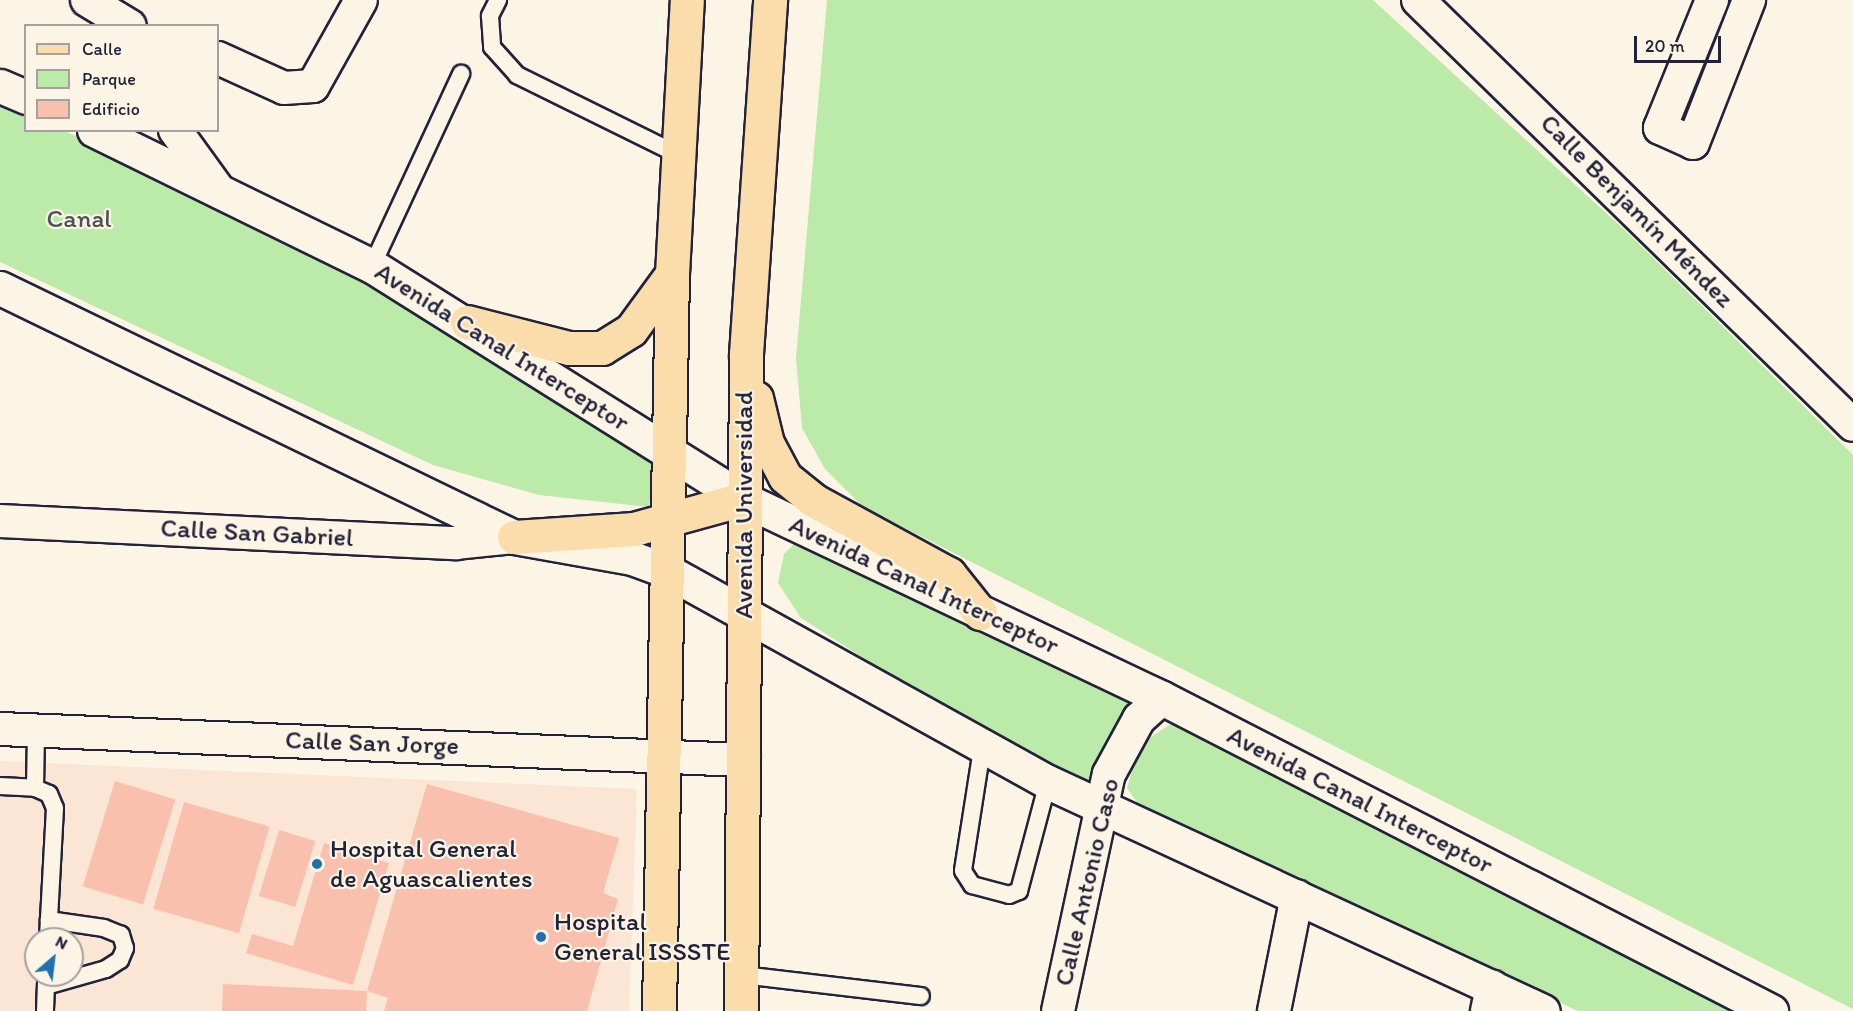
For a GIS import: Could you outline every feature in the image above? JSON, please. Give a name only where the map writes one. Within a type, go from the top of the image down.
[{"type":"main road","points":[[659,1011],[672,274],[687,0]]},
{"type":"main road","name":"Avenida Universidad","points":[[741,1011],[744,760],[743,499],[746,354],[770,0]]},
{"type":"main road","points":[[0,86],[24,96]]},
{"type":"main road","name":"Avenida Canal Interceptor","points":[[98,132],[372,266],[468,322],[743,499],[1162,698],[1771,1011]]},
{"type":"main road","points":[[468,322],[569,348],[602,348],[631,330],[672,274]]},
{"type":"main road","points":[[0,288],[514,537],[632,558],[667,571],[982,749],[1099,807],[1298,896],[1490,999],[1543,1011]]},
{"type":"main road","points":[[746,354],[767,442],[785,477],[813,500],[949,574],[980,613]]},
{"type":"main road","points":[[514,537],[571,536],[668,522],[743,499]]},
{"type":"street","points":[[87,0],[128,24]]},
{"type":"street","points":[[219,58],[284,88],[313,86],[361,0]]},
{"type":"street","name":"Calle Benjamín Méndez","points":[[1418,0],[1853,425]]},
{"type":"street","points":[[1712,0],[1660,128],[1693,143],[1749,0]]},
{"type":"street","points":[[176,132],[220,192]]},
{"type":"street","name":"Calle San Gabriel","points":[[0,521],[455,543],[514,537]]},
{"type":"street","name":"Calle Antonio Caso","points":[[1058,1011],[1099,807],[1109,774],[1139,719],[1162,698]]},
{"type":"street","name":"Calle San Jorge","points":[[0,729],[744,760]]},
{"type":"street","points":[[1274,1011],[1298,896]]},
{"type":"lane","points":[[498,0],[490,16],[492,48],[517,75],[677,154]]},
{"type":"lane","points":[[372,266],[461,74]]},
{"type":"lane","points":[[35,788],[36,729]]},
{"type":"lane","points":[[982,749],[964,862],[972,885],[1009,895],[1019,891],[1048,782]]},
{"type":"lane","points":[[0,786],[35,788],[49,794],[55,808],[49,927]]},
{"type":"lane","points":[[49,920],[104,928],[121,935],[125,948],[120,960],[106,969],[84,973]]},
{"type":"lane","points":[[742,975],[921,996]]},
{"type":"lane","points":[[45,1011],[46,987]]},
{"type":"shaded area","name":"Hospital General de Aguascalientes","points":[[0,761],[637,789],[629,1011],[0,1011]]},
{"type":"green space","points":[[827,0],[1373,0],[1630,235],[1853,455],[1853,1009],[863,507],[825,469],[802,428],[796,358]]},
{"type":"green space","name":"Canal","points":[[0,99],[24,111],[24,132],[67,132],[397,292],[655,445],[649,507],[539,495],[433,465],[0,262]]},
{"type":"green space","points":[[798,540],[851,559],[1130,702],[1089,781],[979,732],[801,618],[778,583],[784,554]]},
{"type":"green space","points":[[1174,722],[1736,1011],[1578,1011],[1141,808],[1127,788],[1135,759],[1146,740]]},
{"type":"building","points":[[115,781],[175,799],[143,905],[83,886]]},
{"type":"building","points":[[427,784],[619,838],[603,893],[618,899],[587,1011],[384,1011],[388,998],[367,991]]},
{"type":"building","points":[[184,802],[270,827],[239,933],[153,909]]},
{"type":"building","points":[[279,830],[315,841],[295,907],[259,896]]},
{"type":"building","points":[[324,843],[389,863],[353,985],[246,953],[252,934],[293,946]]},
{"type":"building","points":[[223,984],[367,991],[366,1011],[222,1011]]},
{"type":"place","name":"Hospital General de Aguascalientes","points":[[317,864]]},
{"type":"place","name":"Hospital General ISSSTE","points":[[541,937]]}]
